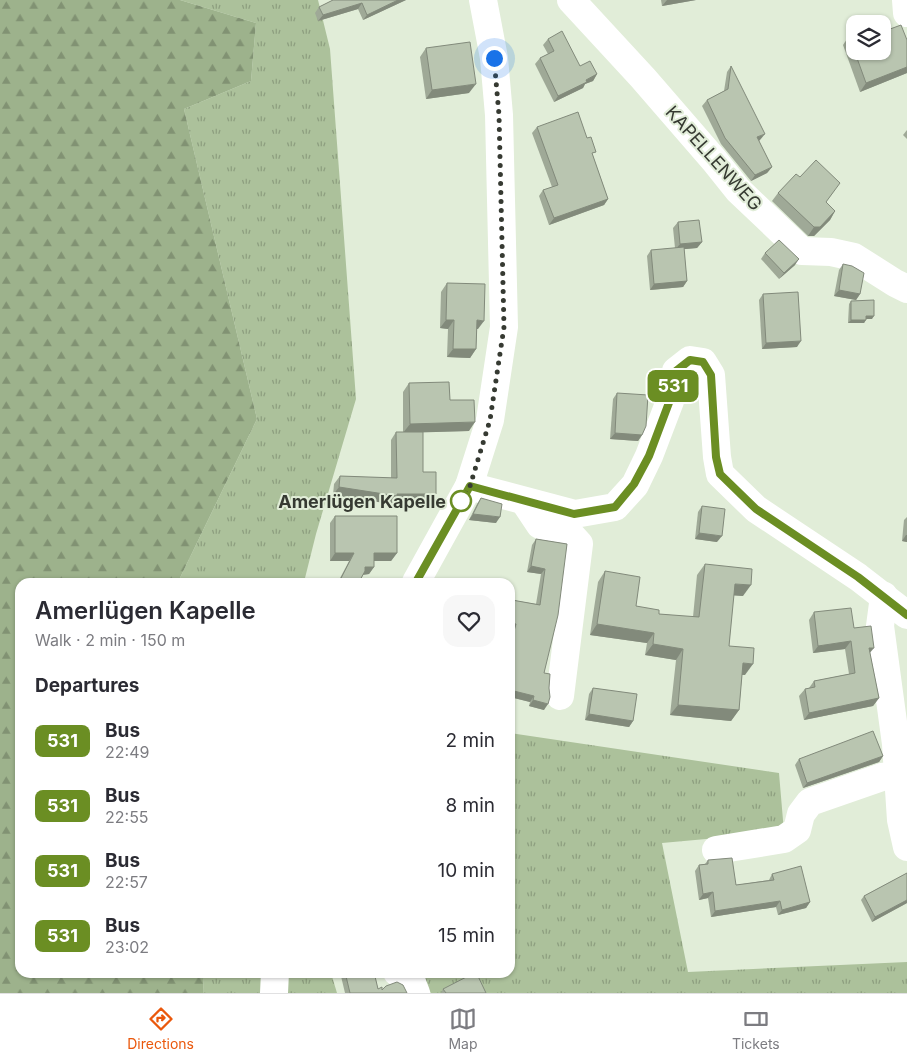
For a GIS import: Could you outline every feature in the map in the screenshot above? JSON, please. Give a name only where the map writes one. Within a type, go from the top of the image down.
[{"type":"street","points":[[418,578],[470,486],[490,420],[504,327],[499,115],[494,58],[483,0]]},
{"type":"street","name":"KAPELLENWEG","points":[[572,0],[649,85],[738,190],[802,251],[831,252],[854,257],[907,289]]},
{"type":"street","points":[[906,0],[907,13]]},
{"type":"street","points":[[470,486],[574,514],[615,507],[634,484],[649,456],[670,400],[676,371],[690,360],[703,362],[711,375],[716,457],[720,474],[756,509],[850,572],[907,615]]},
{"type":"street","points":[[524,501],[540,525],[569,533],[580,544],[560,696]]},
{"type":"street","points":[[884,596],[880,626],[896,744],[901,820],[907,847]]},
{"type":"street","points":[[716,850],[784,839],[797,830],[801,814],[810,802],[882,777],[898,775]]},
{"type":"street","points":[[274,993],[275,978]]},
{"type":"street","points":[[408,978],[411,980],[416,993]]},
{"type":"green space","points":[[0,0],[180,0],[256,23],[251,81],[184,109],[257,419],[180,578],[15,578],[15,978],[204,978],[203,993],[0,993]]},
{"type":"green space","points":[[180,0],[318,0],[330,49],[356,399],[305,578],[180,578],[257,419],[184,109],[251,81],[256,23]]},
{"type":"green space","points":[[515,734],[779,773],[784,832],[662,843],[688,972],[907,962],[907,993],[431,993],[423,978],[515,978]]},
{"type":"green space","points":[[204,978],[332,978],[337,993],[203,993]]},
{"type":"building","points":[[333,0],[398,0],[367,15],[362,3],[323,15],[319,7]]},
{"type":"building","points":[[901,25],[907,40],[907,67],[866,83],[858,60],[891,60],[891,29]]},
{"type":"building","points":[[562,31],[580,66],[590,61],[597,74],[586,80],[587,82],[558,96],[540,58],[554,51],[548,39]]},
{"type":"building","points":[[470,42],[476,84],[432,90],[426,48]]},
{"type":"building","points":[[731,66],[765,134],[757,137],[772,167],[755,175],[725,138],[707,100],[728,89]]},
{"type":"building","points":[[578,112],[587,138],[591,137],[596,152],[592,153],[608,199],[554,218],[543,190],[558,185],[537,127]]},
{"type":"building","points":[[816,160],[840,183],[826,202],[835,211],[820,227],[814,227],[778,193],[796,174],[800,177]]},
{"type":"building","points":[[699,220],[702,242],[680,244],[678,222]]},
{"type":"building","points":[[779,240],[799,259],[784,273],[765,253]]},
{"type":"building","points":[[684,247],[687,281],[654,284],[651,250]]},
{"type":"building","points":[[843,264],[852,266],[864,273],[860,294],[839,290]]},
{"type":"building","points":[[447,283],[485,284],[484,321],[477,320],[476,349],[453,349],[454,320],[446,320]]},
{"type":"building","points":[[798,292],[801,341],[766,343],[763,294]]},
{"type":"building","points":[[874,300],[874,316],[866,316],[866,320],[851,320],[851,301]]},
{"type":"building","points":[[449,382],[450,400],[474,400],[475,422],[410,424],[409,383]]},
{"type":"building","points":[[617,393],[648,395],[646,426],[642,435],[615,433]]},
{"type":"building","points":[[396,432],[423,432],[423,472],[436,472],[436,494],[397,494],[397,496],[339,487],[340,476],[397,478]]},
{"type":"building","points":[[481,498],[502,504],[500,517],[473,514]]},
{"type":"building","points":[[702,506],[725,509],[722,536],[699,533]]},
{"type":"building","points":[[335,516],[397,516],[397,553],[374,553],[374,567],[365,567],[361,578],[341,578],[354,553],[335,553]]},
{"type":"building","points":[[536,539],[567,544],[558,615],[544,673],[550,674],[550,697],[548,704],[533,700],[534,696],[515,691],[515,601],[540,605],[545,569],[531,566]]},
{"type":"building","points":[[705,564],[752,569],[751,585],[735,584],[729,646],[754,648],[753,664],[743,663],[739,710],[678,705],[683,649],[653,644],[654,633],[597,624],[605,571],[640,577],[636,606],[659,610],[659,614],[699,617]]},
{"type":"building","points":[[851,608],[854,628],[871,626],[874,648],[869,648],[879,698],[809,713],[805,689],[815,687],[814,681],[855,673],[851,641],[818,646],[814,612]]},
{"type":"building","points":[[593,688],[637,694],[633,721],[589,714]]},
{"type":"building","points":[[873,731],[883,756],[807,783],[799,759]]},
{"type":"building","points":[[732,858],[736,885],[774,880],[772,874],[801,866],[810,902],[782,910],[780,901],[715,911],[713,892],[703,894],[699,865],[708,864],[708,860]]},
{"type":"building","points":[[907,873],[907,900],[875,917],[864,896]]},
{"type":"building","points":[[346,978],[375,978],[378,989],[382,987],[382,990],[386,986],[397,982],[403,985],[407,993],[350,993]]},
{"type":"building","points":[[464,978],[479,978],[486,993],[446,993],[443,989]]},
{"type":"bus line","name":"531","points":[[418,578],[470,486],[574,514],[615,507],[634,484],[649,456],[670,400],[676,371],[690,360],[703,362],[711,375],[716,457],[720,474],[756,509],[858,577],[907,615]]},
{"type":"place","name":"Amerlügen Kapelle","points":[[461,501]]},
{"type":"route","points":[[461,501],[470,486],[490,420],[504,327],[499,115],[494,58]]}]
